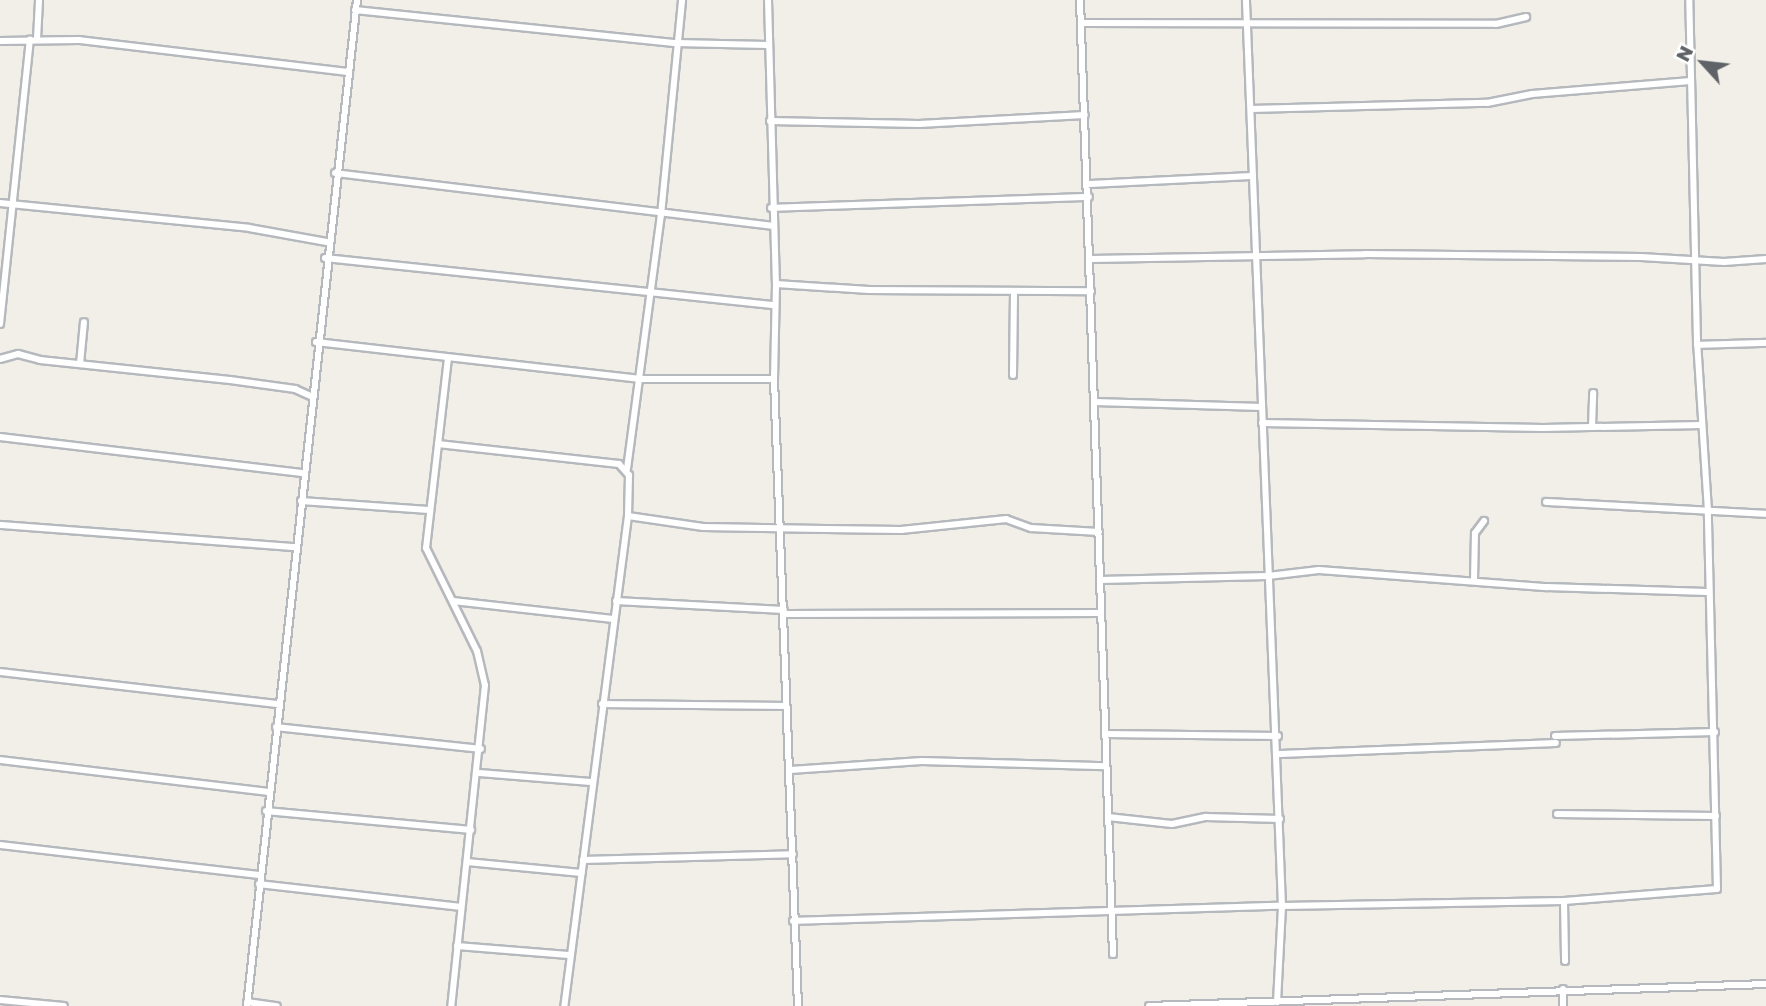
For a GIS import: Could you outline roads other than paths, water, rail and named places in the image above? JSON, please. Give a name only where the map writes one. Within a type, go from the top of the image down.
[{"type":"street","points":[[0,324],[39,0]]},
{"type":"street","points":[[277,1006],[247,1004],[325,258],[356,0]]},
{"type":"street","points":[[564,1006],[591,782],[628,516],[627,469],[661,215],[681,0]]},
{"type":"street","points":[[768,0],[771,226],[776,284],[774,379],[782,528],[793,920],[798,1006]]},
{"type":"street","points":[[1080,0],[1089,197],[1113,954]]},
{"type":"street","points":[[1247,0],[1268,576],[1280,754],[1282,906],[1278,1002]]},
{"type":"street","points":[[793,920],[1564,901],[1717,888],[1715,732],[1707,592],[1709,510],[1697,345],[1689,0]]},
{"type":"street","points":[[355,10],[676,43],[767,45]]},
{"type":"street","points":[[1081,23],[1496,24],[1526,17]]},
{"type":"street","points":[[0,41],[33,39],[196,51],[349,72]]},
{"type":"street","points":[[1251,109],[1488,103],[1532,94],[1690,80]]},
{"type":"street","points":[[770,121],[919,124],[1085,116]]},
{"type":"street","points":[[335,173],[661,215],[771,226]]},
{"type":"street","points":[[1088,184],[1253,176]]},
{"type":"street","points":[[771,208],[1089,197]]},
{"type":"street","points":[[0,203],[249,228],[327,242]]},
{"type":"street","points":[[1091,259],[1257,256],[1696,261],[1766,259]]},
{"type":"street","points":[[325,258],[775,305]]},
{"type":"street","points":[[776,284],[869,290],[1091,291]]},
{"type":"street","points":[[1013,375],[1014,291]]},
{"type":"street","points":[[80,364],[85,322]]},
{"type":"street","points":[[316,342],[641,379],[774,379]]},
{"type":"street","points":[[1697,345],[1766,344]]},
{"type":"street","points":[[0,359],[18,354],[80,364],[295,389],[311,397]]},
{"type":"street","points":[[448,358],[429,510],[428,555],[453,601],[483,669],[479,773],[451,1006]]},
{"type":"street","points":[[1592,427],[1593,393]]},
{"type":"street","points":[[1095,402],[1262,407]]},
{"type":"street","points":[[1262,424],[1592,427],[1702,425]]},
{"type":"street","points":[[0,438],[304,472]]},
{"type":"street","points":[[438,444],[619,464],[627,469]]},
{"type":"street","points":[[301,500],[429,510]]},
{"type":"street","points":[[1546,502],[1766,514]]},
{"type":"street","points":[[628,516],[704,527],[901,530],[1006,519],[1031,528],[1099,532]]},
{"type":"street","points":[[1474,580],[1475,533],[1484,521]]},
{"type":"street","points":[[0,524],[296,547]]},
{"type":"street","points":[[1100,580],[1268,576],[1319,570],[1707,592]]},
{"type":"street","points":[[453,601],[613,619]]},
{"type":"street","points":[[616,601],[785,612],[1101,613]]},
{"type":"street","points":[[0,672],[278,704]]},
{"type":"street","points":[[602,704],[786,706]]},
{"type":"street","points":[[276,727],[481,749]]},
{"type":"street","points":[[1280,754],[1715,732]]},
{"type":"street","points":[[1105,734],[1278,736]]},
{"type":"street","points":[[0,760],[268,792]]},
{"type":"street","points":[[790,770],[922,761],[1106,766]]},
{"type":"street","points":[[479,773],[591,782]]},
{"type":"street","points":[[267,811],[471,830]]},
{"type":"street","points":[[1557,814],[1716,816]]},
{"type":"street","points":[[1108,817],[1172,824],[1206,817],[1280,819]]},
{"type":"street","points":[[0,845],[260,875]]},
{"type":"street","points":[[583,860],[793,854]]},
{"type":"street","points":[[467,862],[581,873]]},
{"type":"street","points":[[259,884],[461,907]]},
{"type":"street","points":[[1564,901],[1566,961]]},
{"type":"street","points":[[457,947],[569,955]]},
{"type":"street","points":[[1149,1006],[1563,989],[1766,984]]},
{"type":"street","points":[[1563,989],[1563,1006]]},
{"type":"street","points":[[0,999],[64,1006]]}]
